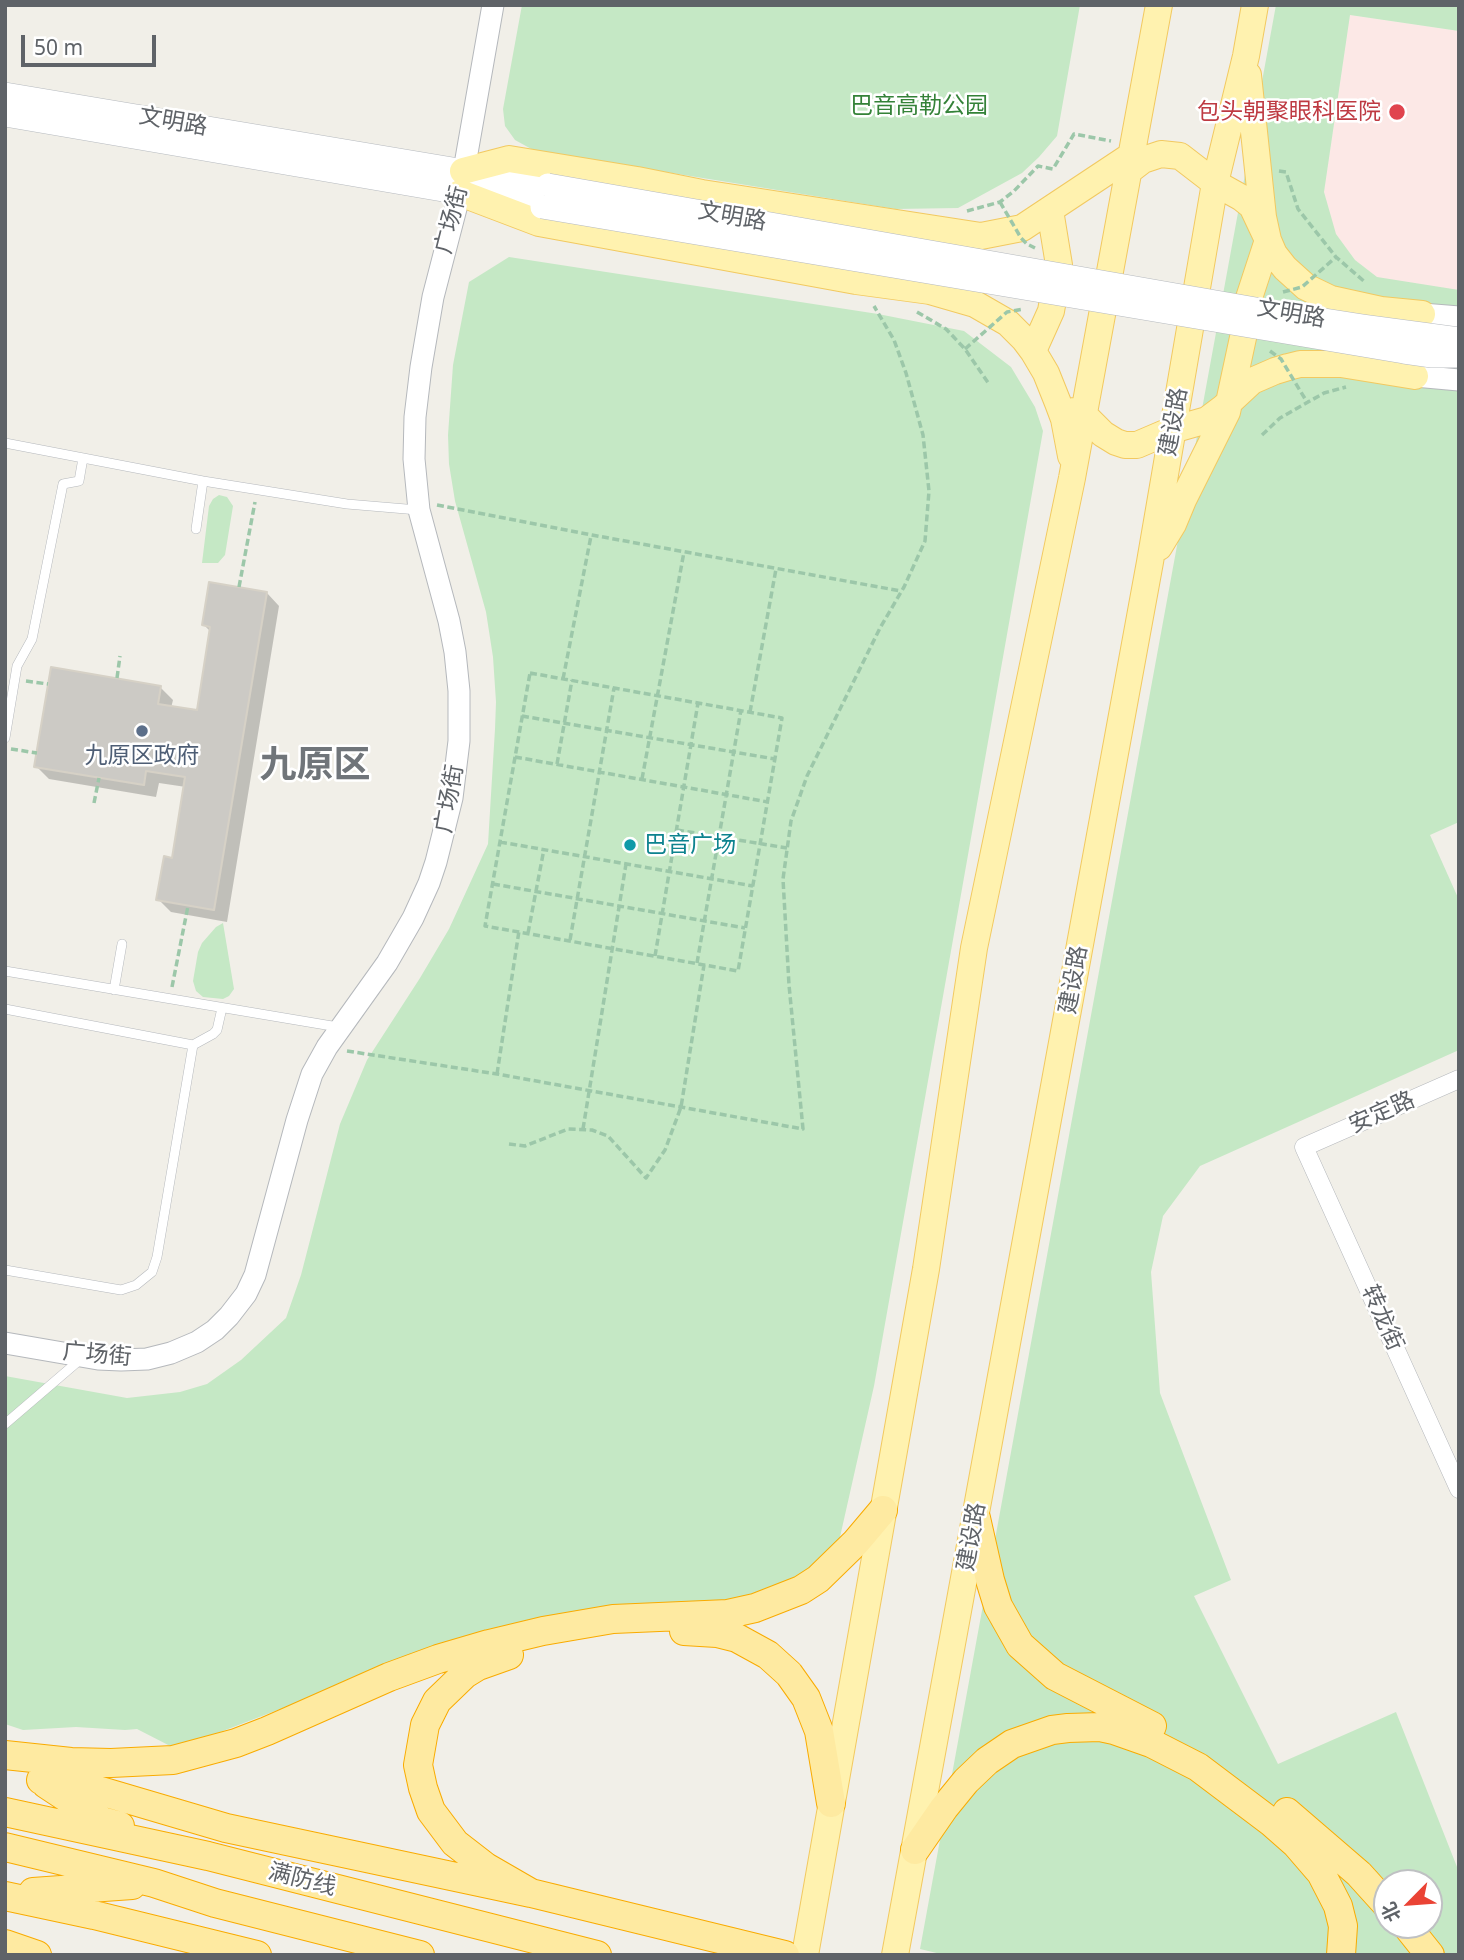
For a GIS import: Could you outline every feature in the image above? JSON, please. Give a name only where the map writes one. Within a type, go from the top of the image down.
[{"type":"highway","points":[[5,1755],[71,1762],[173,1760],[236,1743],[389,1677],[489,1644],[613,1619],[727,1614],[755,1608],[801,1590],[818,1579],[856,1542],[883,1510]]},
{"type":"highway","points":[[976,1518],[998,1606],[1020,1645],[1038,1663],[1082,1692],[1180,1740],[1253,1785],[1311,1832],[1373,1890]]},
{"type":"highway","points":[[531,1893],[486,1867],[455,1843],[431,1811],[418,1765],[425,1725],[437,1701],[465,1674],[485,1663],[509,1655],[608,1635],[658,1631],[717,1633],[753,1645],[789,1674],[806,1698],[819,1731],[831,1803]]},
{"type":"highway","points":[[915,1850],[966,1781],[987,1761],[1012,1744],[1052,1730],[1100,1727],[1114,1730],[1151,1743],[1198,1767],[1296,1843],[1321,1873],[1338,1906],[1343,1926],[1340,1955]]},
{"type":"highway","points":[[5,1762],[41,1780],[103,1821],[208,1856]]},
{"type":"highway","points":[[41,1780],[70,1782],[226,1828],[531,1893],[785,1955]]},
{"type":"highway","name":"满防线","points":[[5,1812],[208,1856],[597,1955]]},
{"type":"highway","name":"满防线","points":[[5,1847],[154,1882],[215,1903],[420,1955]]},
{"type":"highway","points":[[5,1895],[154,1882]]},
{"type":"highway","points":[[5,1895],[257,1955]]},
{"type":"highway","points":[[1417,1939],[1430,1955]]},
{"type":"highway","points":[[5,1944],[37,1955]]},
{"type":"main road","points":[[805,1955],[926,1269],[974,948],[1072,478],[1124,155],[1159,5]]},
{"type":"main road","name":"建设路","points":[[895,1955],[1150,562],[1215,183],[1246,56],[1255,5]]},
{"type":"main road","points":[[1150,562],[1173,524],[1231,401],[1248,301],[1268,240],[1246,56]]},
{"type":"main road","name":"文明路","points":[[5,94],[462,182]]},
{"type":"main road","name":"文明路","points":[[5,115],[462,182],[1267,311],[1459,339]]},
{"type":"main road","points":[[462,182],[509,159],[702,193],[981,236],[1022,228],[1124,155],[1175,154],[1252,206],[1275,254],[1289,272],[1306,287],[1331,299],[1381,310],[1422,314]]},
{"type":"main road","points":[[462,182],[539,223],[856,281],[930,291],[975,304],[1007,323],[1024,339],[1046,373],[1064,419],[1071,454],[1072,478]]},
{"type":"main road","name":"文明路","points":[[545,196],[1413,353],[1459,356]]},
{"type":"main road","points":[[1032,351],[1051,311],[1059,265],[1050,210]]},
{"type":"main road","points":[[1055,396],[1065,406],[1084,415],[1109,438],[1125,445],[1137,445],[1172,430],[1207,420],[1252,382],[1262,376],[1300,364],[1341,364],[1415,376]]},
{"type":"street","name":"广场街","points":[[5,1343],[84,1357],[147,1359],[171,1353],[205,1336],[221,1324],[239,1304],[255,1275],[307,1087],[324,1053],[378,978],[422,900],[436,862],[452,798],[459,741],[458,691],[455,652],[441,585],[419,506],[414,438],[419,378],[433,297],[462,182],[493,5]]},
{"type":"street","points":[[1422,314],[1459,317]]},
{"type":"street","points":[[1415,376],[1459,380]]},
{"type":"street","name":"安定路","points":[[1304,1147],[1459,1079]]},
{"type":"street","name":"转龙街","points":[[1304,1147],[1459,1489]]},
{"type":"lane","points":[[5,443],[204,481],[347,504],[419,506]]},
{"type":"lane","points":[[5,738],[18,666],[32,639],[63,484],[79,481],[83,458]]},
{"type":"lane","points":[[196,529],[204,481]]},
{"type":"lane","points":[[114,990],[122,944]]},
{"type":"lane","points":[[5,971],[341,1027]]},
{"type":"lane","points":[[5,1009],[193,1045],[217,1030],[222,1008]]},
{"type":"lane","points":[[5,1270],[121,1290],[136,1285],[152,1272],[157,1257],[193,1045]]},
{"type":"lane","points":[[5,1424],[84,1357]]},
{"type":"path","points":[[968,211],[1000,202],[1038,166],[1053,169],[1074,134],[1124,155]]},
{"type":"path","points":[[1275,170],[1286,172],[1298,209],[1335,257],[1365,283],[1376,288]]},
{"type":"path","points":[[1000,202],[1021,238],[1042,251]]},
{"type":"path","points":[[1280,293],[1302,287],[1335,257]]},
{"type":"path","points":[[345,1051],[497,1074],[803,1129],[785,935],[783,879],[791,821],[807,776],[925,541],[929,491],[923,435],[906,373],[894,340],[856,281]]},
{"type":"path","points":[[965,349],[1007,312],[1026,309]]},
{"type":"path","points":[[916,311],[946,329],[965,349],[989,384]]},
{"type":"path","points":[[1265,349],[1281,359],[1307,402]]},
{"type":"path","points":[[1262,435],[1280,418],[1307,402],[1324,393],[1353,386]]},
{"type":"path","points":[[239,587],[258,490]]},
{"type":"path","points":[[419,506],[901,591]]},
{"type":"path","points":[[564,679],[592,536]]},
{"type":"path","points":[[642,779],[684,552]]},
{"type":"path","points":[[750,712],[776,569]]},
{"type":"path","points":[[117,678],[120,656]]},
{"type":"path","points":[[530,673],[572,680],[782,718],[738,971],[485,926],[530,673]]},
{"type":"path","points":[[23,680],[48,684]]},
{"type":"path","points":[[556,764],[572,680]]},
{"type":"path","points":[[570,940],[614,688]]},
{"type":"path","points":[[655,956],[698,703]]},
{"type":"path","points":[[697,963],[741,710]]},
{"type":"path","points":[[522,716],[775,759]]},
{"type":"path","points":[[13,749],[37,752]]},
{"type":"path","points":[[515,757],[768,802]]},
{"type":"path","points":[[94,803],[99,778]]},
{"type":"path","points":[[677,830],[787,848]]},
{"type":"path","points":[[500,842],[753,886]]},
{"type":"path","points":[[528,933],[544,849]]},
{"type":"path","points":[[583,1129],[626,864]]},
{"type":"path","points":[[493,884],[745,928]]},
{"type":"path","points":[[170,999],[188,906]]},
{"type":"path","points":[[497,1074],[519,932]]},
{"type":"path","points":[[509,1144],[525,1146],[561,1131],[583,1129],[608,1136],[646,1178],[665,1150],[681,1107],[704,965]]},
{"type":"shaded area","name":"包头朝聚眼科医院","points":[[1350,15],[1459,31],[1459,290],[1377,278],[1355,260],[1335,234],[1324,192]]},
{"type":"green space","name":"巴音高勒公园","points":[[522,5],[1080,5],[1057,136],[1039,157],[1022,173],[958,208],[895,209],[535,151],[515,140],[505,126],[503,109]]},
{"type":"green space","points":[[1276,5],[1459,5],[1459,31],[1350,15],[1324,192],[1336,234],[1355,260],[1377,277],[1459,290],[1459,822],[1430,835],[1459,900],[1459,1050],[1200,1166],[1163,1216],[1151,1272],[1160,1393],[1231,1580],[1194,1596],[1278,1764],[1396,1712],[1459,1872],[1459,1955],[945,1955],[920,1949]]},
{"type":"green space","points":[[509,257],[878,314],[964,331],[1011,367],[1035,407],[1043,431],[874,1386],[840,1537],[813,1571],[769,1592],[727,1602],[597,1609],[489,1629],[176,1749],[137,1729],[76,1727],[23,1730],[5,1724],[5,1376],[127,1398],[180,1392],[207,1384],[241,1360],[286,1318],[301,1275],[340,1124],[367,1060],[449,929],[488,844],[496,702],[493,657],[486,612],[455,501],[448,435],[453,365],[469,282]]},
{"type":"green space","points":[[219,495],[227,497],[233,506],[225,555],[218,563],[202,563],[209,506]]},
{"type":"green space","points":[[223,923],[234,989],[223,999],[203,997],[196,991],[193,981],[198,952],[202,943]]},
{"type":"building","name":"九原区政府","points":[[209,582],[267,592],[214,910],[156,900],[164,856],[172,858],[185,777],[146,771],[144,785],[34,767],[51,667],[161,686],[158,704],[197,710],[210,627],[202,625]]},
{"type":"place","name":"包头朝聚眼科医院","points":[[1397,112]]},
{"type":"place","name":"九原区政府","points":[[142,731]]},
{"type":"place","name":"巴音广场","points":[[630,845]]},
{"type":"district","name":"九原区","points":[[315,766]]}]
